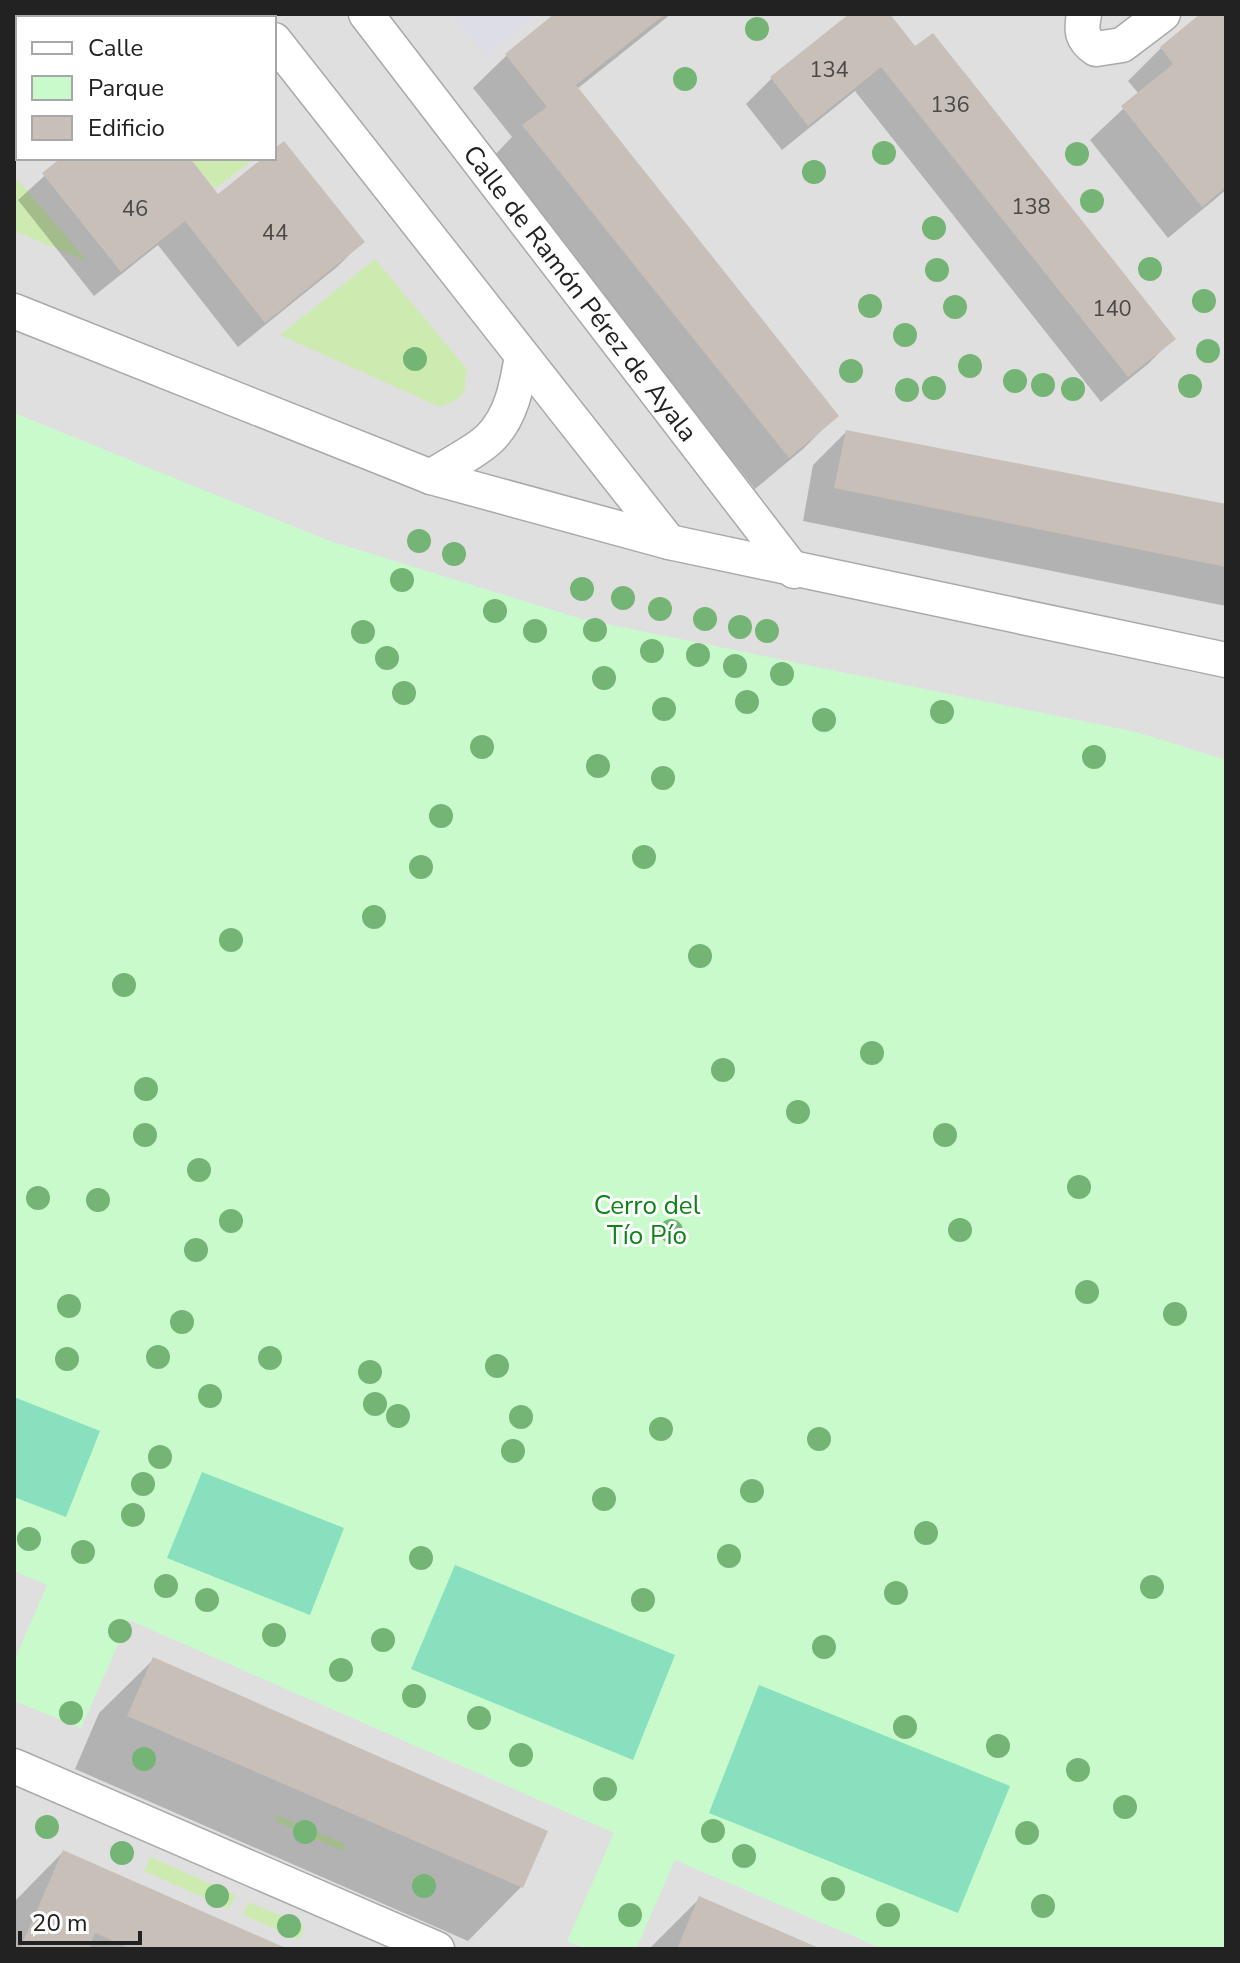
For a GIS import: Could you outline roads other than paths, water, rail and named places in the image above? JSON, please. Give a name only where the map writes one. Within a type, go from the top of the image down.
[{"type":"street","name":"Calle de Ramón Pérez de Ayala","points":[[366,14],[794,571]]},
{"type":"street","points":[[1084,14],[1081,31],[1087,43],[1096,49],[1122,45],[1163,14]]},
{"type":"street","points":[[276,43],[669,542]]},
{"type":"street","points":[[14,311],[431,477],[669,542],[794,571],[1226,660]]},
{"type":"street","points":[[431,477],[488,440],[503,422],[516,391],[522,356]]},
{"type":"street","points":[[14,1766],[437,1949]]},
{"type":"park label","name":"Cerro del Tío Pío","points":[[647,1220]]}]
